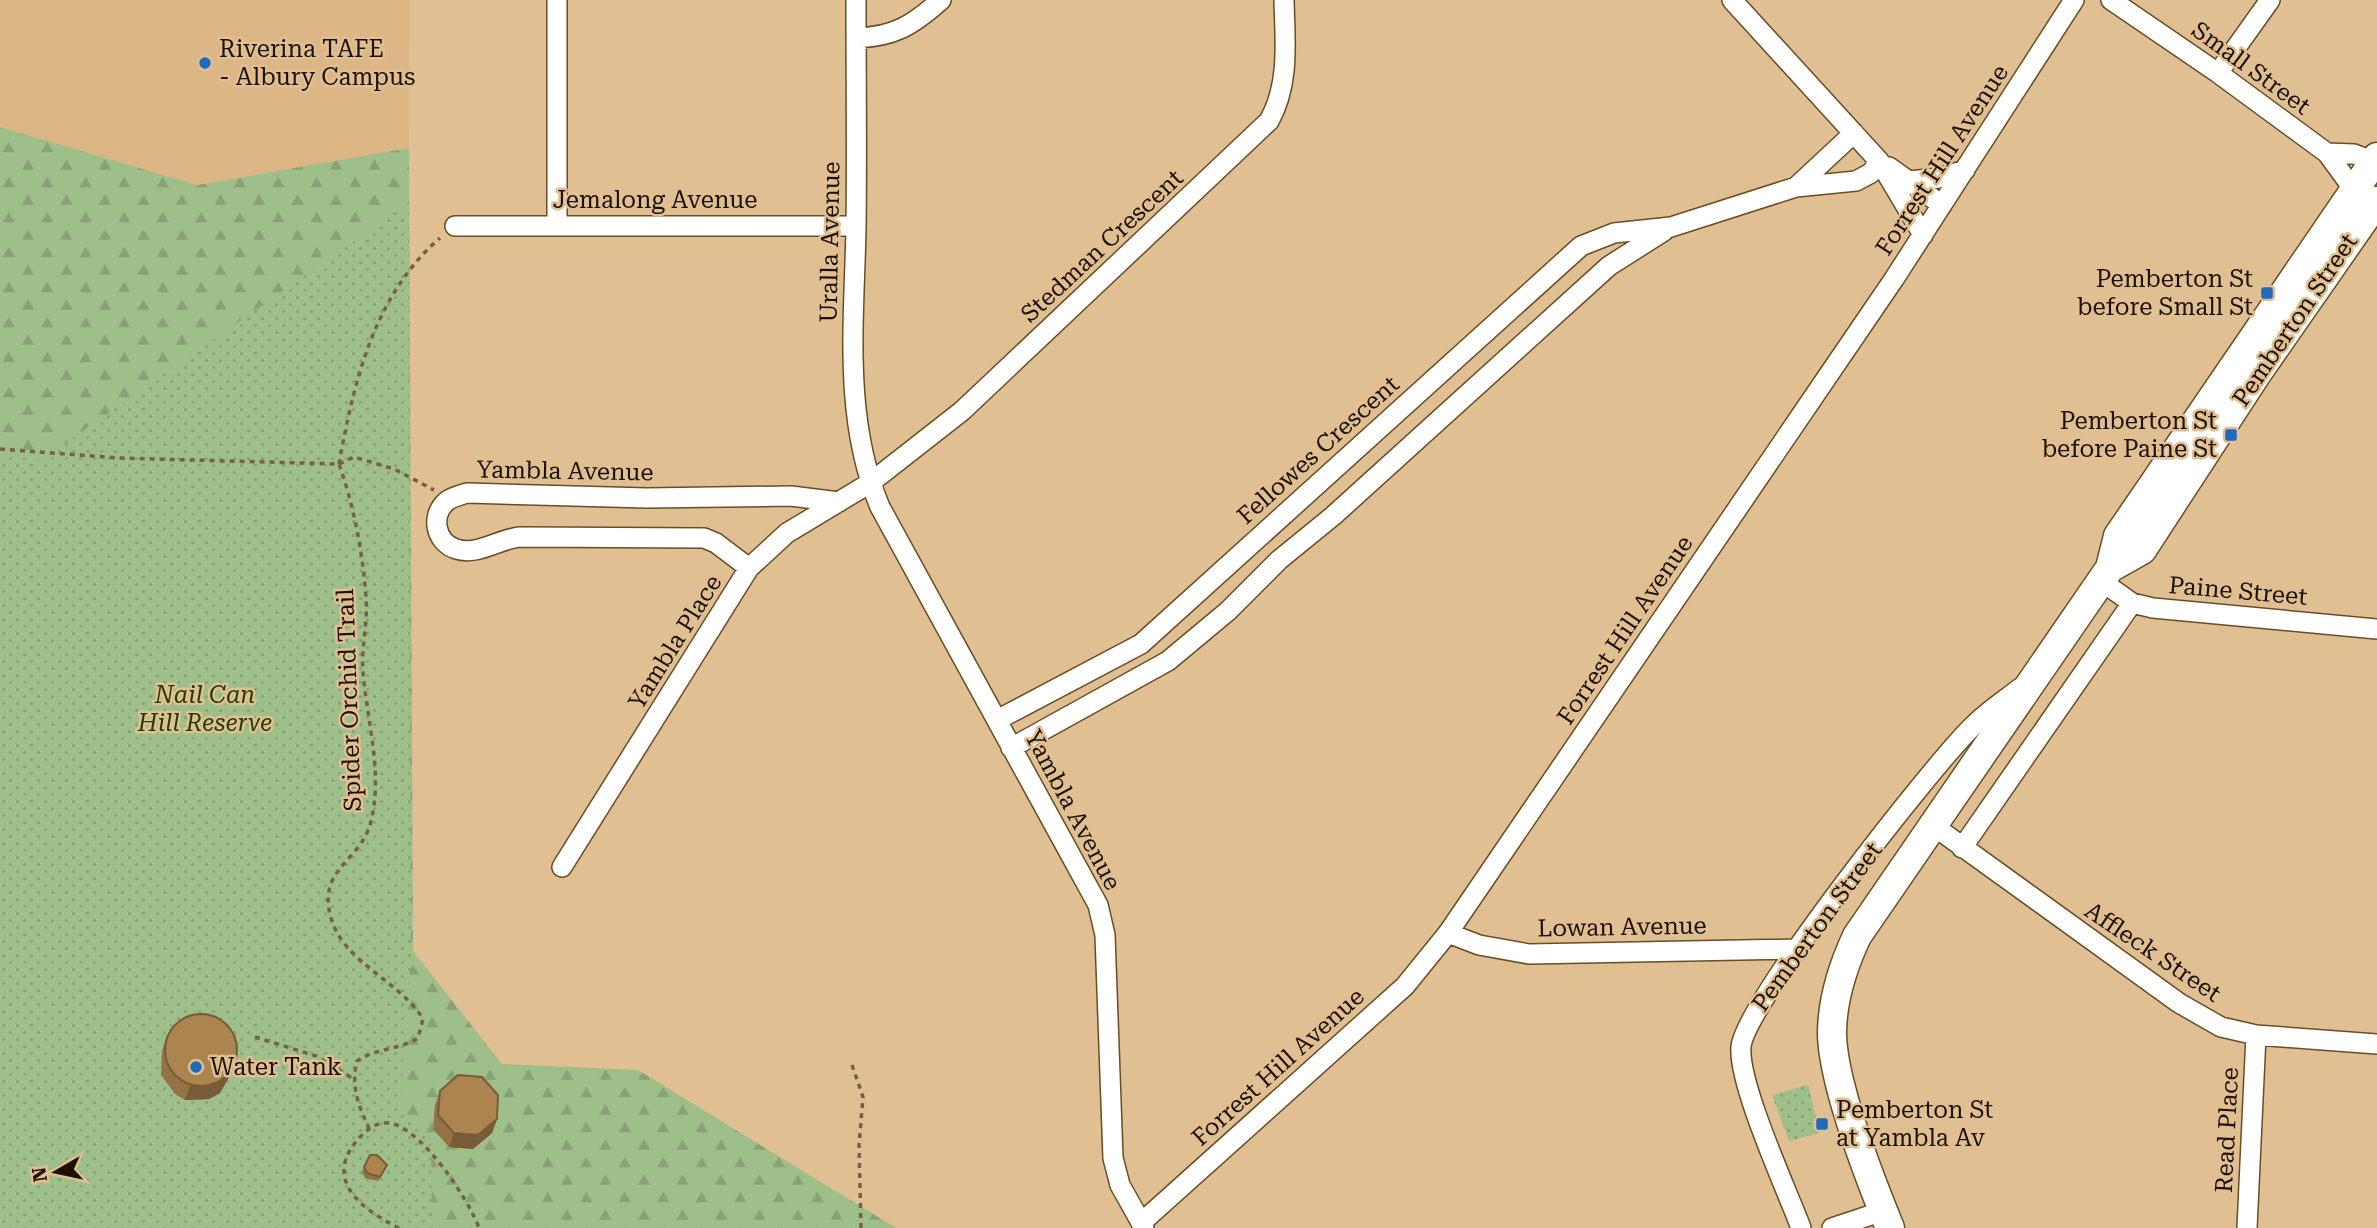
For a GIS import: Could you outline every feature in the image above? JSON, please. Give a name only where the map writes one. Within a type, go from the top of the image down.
[{"type":"main road","name":"Pemberton Street","points":[[1887,1220],[1834,1055],[1833,1016],[1845,961],[1857,936],[1931,824],[2106,574],[2118,536],[2245,368],[2373,179]]},
{"type":"street","points":[[557,0],[557,224]]},
{"type":"street","name":"Uralla Avenue","points":[[856,0],[855,412],[860,449],[870,483]]},
{"type":"street","points":[[856,38],[883,37],[900,30],[941,0]]},
{"type":"street","name":"Stedman Crescent","points":[[870,483],[962,411],[1269,121],[1280,103],[1284,76],[1284,0]]},
{"type":"street","points":[[1732,0],[1879,161],[1923,235]]},
{"type":"street","name":"Forrest Hill Avenue","points":[[1143,1225],[1405,986],[1448,933],[1923,235],[2074,0]]},
{"type":"street","name":"Small Street","points":[[2111,0],[2218,72],[2327,153],[2373,179]]},
{"type":"street","points":[[2218,72],[2270,0]]},
{"type":"street","name":"Fellowes Crescent","points":[[1796,187],[1854,133]]},
{"type":"street","name":"Small Street","points":[[2327,153],[2354,155],[2373,179]]},
{"type":"street","points":[[1879,161],[1942,205]]},
{"type":"street","name":"Fellowes Crescent","points":[[998,720],[1141,644],[1581,246],[1614,233],[1671,227],[1796,187],[1856,181],[1871,173],[1879,161]]},
{"type":"street","points":[[1909,181],[1939,178],[1965,170]]},
{"type":"street","name":"Jemalong Avenue","points":[[455,226],[856,226]]},
{"type":"street","name":"Fellowes Crescent","points":[[1011,748],[1168,661],[1228,611],[1279,560],[1333,516],[1609,266],[1671,227]]},
{"type":"street","name":"Yambla Place","points":[[562,867],[750,568],[787,533],[870,483]]},
{"type":"street","name":"Yambla Avenue","points":[[870,483],[1011,748],[1085,878],[1100,913],[1105,935],[1114,1158],[1120,1185],[1143,1225]]},
{"type":"street","name":"Yambla Avenue","points":[[750,568],[704,538],[520,537],[504,539],[472,551],[457,549],[441,539],[437,531],[438,515],[448,499],[467,493],[648,498],[791,496],[839,502]]},
{"type":"street","name":"Paine Street","points":[[2106,574],[2132,603],[2188,613],[2377,629]]},
{"type":"street","points":[[1962,848],[2132,603]]},
{"type":"street","name":"Pemberton Street","points":[[1801,1228],[1750,1093],[1741,1050],[1751,1018],[1913,794],[1975,724],[2035,676]]},
{"type":"street","name":"Affleck Street","points":[[1931,824],[2190,1010],[2221,1027],[2256,1035],[2377,1044]]},
{"type":"street","name":"Lowan Avenue","points":[[1448,933],[1479,945],[1529,954],[1799,949]]},
{"type":"street","name":"Read Place","points":[[2247,1228],[2256,1035]]},
{"type":"street","points":[[1832,1228],[1887,1220]]},
{"type":"path","points":[[339,464],[358,371],[380,318],[403,275],[455,226]]},
{"type":"path","points":[[0,449],[118,458],[339,464],[354,457],[394,469],[448,499]]},
{"type":"path","name":"Spider Orchid Trail","points":[[339,464],[355,519],[367,600],[363,671],[373,735],[374,771],[369,826],[361,843],[335,872],[328,899],[342,939],[416,1009],[423,1019],[418,1038],[407,1045],[368,1053],[357,1061],[353,1078]]},
{"type":"path","points":[[254,1037],[316,1056],[353,1078],[357,1103],[369,1128]]},
{"type":"path","points":[[852,1065],[863,1097],[859,1145],[861,1228]]},
{"type":"path","points":[[399,1228],[360,1203],[348,1190],[342,1164],[346,1153],[369,1128],[388,1123],[401,1126],[421,1144],[456,1184],[478,1228]]},
{"type":"shaded area","name":"Riverina TAFE - Albury Campus","points":[[0,0],[410,0],[409,148],[197,185],[0,127]]},
{"type":"green space","name":"Nail Can Hill Reserve","points":[[0,127],[197,185],[409,148],[413,951],[502,1064],[638,1070],[896,1228],[0,1228]]},
{"type":"green space","name":"Nail Can Hill Reserve","points":[[409,203],[411,957],[400,1107],[431,1139],[432,1228],[0,1228],[0,455],[41,460]]},
{"type":"green space","points":[[1808,1085],[1820,1133],[1789,1141],[1772,1095]]},
{"type":"building","name":"Water Tank","points":[[201,1014],[221,1020],[231,1030],[237,1050],[231,1070],[221,1080],[201,1086],[181,1080],[171,1070],[165,1050],[171,1030],[181,1020]]},
{"type":"building","points":[[458,1075],[482,1077],[498,1095],[497,1119],[478,1135],[454,1133],[438,1115],[440,1091]]},
{"type":"building","points":[[370,1155],[377,1155],[387,1165],[380,1177],[367,1173],[364,1167]]},
{"type":"place","name":"Riverina TAFE - Albury Campus","points":[[205,63]]},
{"type":"place","name":"Pemberton St before Small St","points":[[2267,293]]},
{"type":"place","name":"Pemberton St before Paine St","points":[[2231,435]]},
{"type":"place","name":"Water Tank","points":[[196,1067]]},
{"type":"place","name":"Pemberton St at Yambla Av","points":[[1822,1124]]}]
